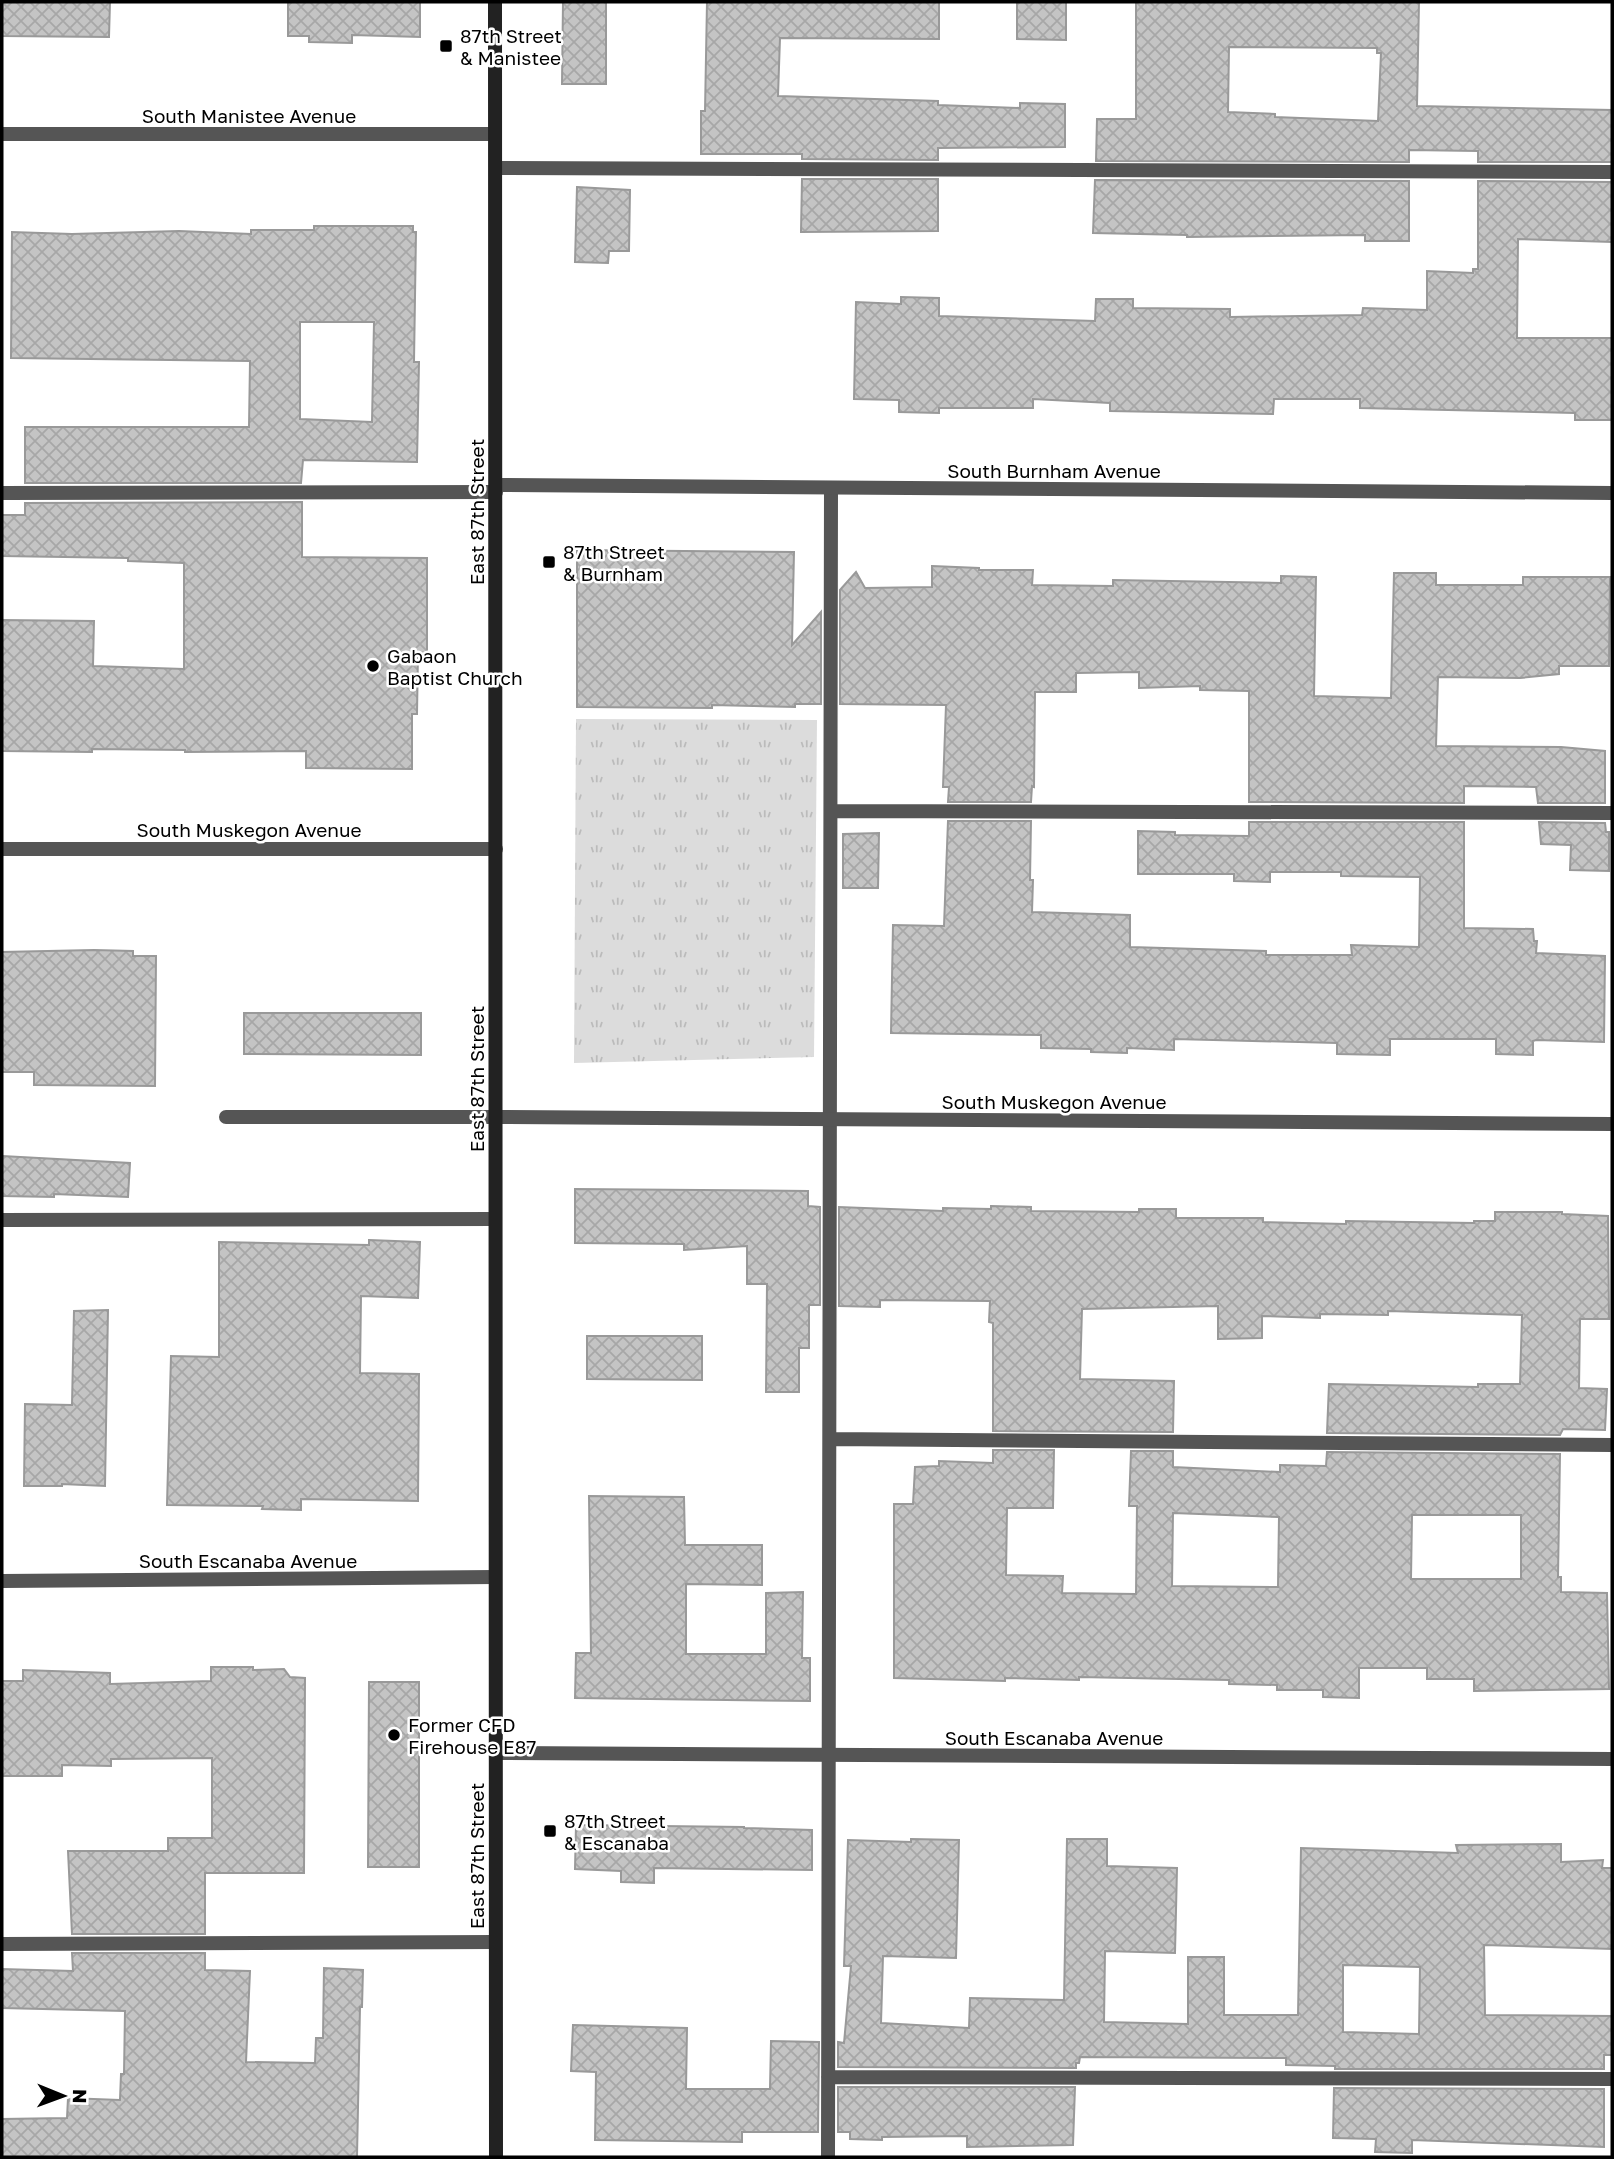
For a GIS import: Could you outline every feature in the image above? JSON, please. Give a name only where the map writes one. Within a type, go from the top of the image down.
[{"type":"main road","name":"East 87th Street","points":[[495,2],[496,2157]]},
{"type":"street","name":"South Manistee Avenue","points":[[2,134],[495,134]]},
{"type":"street","points":[[496,168],[1612,172]]},
{"type":"street","name":"South Burnham Avenue","points":[[2,494],[496,488],[1612,493]]},
{"type":"street","points":[[828,2157],[831,488]]},
{"type":"street","points":[[831,811],[1612,813]]},
{"type":"street","name":"South Muskegon Avenue","points":[[2,849],[496,849]]},
{"type":"street","name":"South Muskegon Avenue","points":[[226,1117],[1612,1124]]},
{"type":"street","points":[[2,1220],[495,1219]]},
{"type":"street","points":[[830,1439],[1612,1445]]},
{"type":"street","name":"South Escanaba Avenue","points":[[2,1581],[495,1577]]},
{"type":"street","name":"South Escanaba Avenue","points":[[496,1754],[1612,1759]]},
{"type":"street","points":[[2,1944],[495,1942]]},
{"type":"street","points":[[828,2077],[1612,2079]]},
{"type":"green space","points":[[576,719],[817,720],[814,1057],[574,1063]]},
{"type":"building","points":[[2,2],[110,2],[109,37],[2,36]]},
{"type":"building","points":[[288,2],[420,2],[420,37],[352,35],[352,43],[309,42],[309,36],[288,36]]},
{"type":"building","points":[[563,2],[606,2],[606,84],[562,84]]},
{"type":"building","points":[[707,2],[939,2],[939,39],[780,38],[778,96],[938,101],[938,105],[1020,108],[1020,103],[1065,104],[1065,147],[938,148],[938,160],[802,159],[802,154],[701,154],[701,111],[705,111]]},
{"type":"building","points":[[1017,2],[1066,2],[1066,40],[1017,39]]},
{"type":"building","points":[[1136,2],[1419,2],[1417,106],[1612,110],[1612,162],[1478,162],[1478,151],[1409,150],[1409,162],[1096,161],[1097,119],[1136,119]],"holes":[[[1229,47],[1377,48],[1377,53],[1381,53],[1378,121],[1275,117],[1275,114],[1228,112]]]},
{"type":"building","points":[[802,179],[938,179],[938,231],[801,232]]},
{"type":"building","points":[[1095,180],[1409,181],[1409,241],[1365,241],[1365,235],[1187,237],[1093,233]]},
{"type":"building","points":[[1478,181],[1612,182],[1612,242],[1518,239],[1517,338],[1612,338],[1612,420],[1575,420],[1575,413],[1360,408],[1360,399],[1274,399],[1273,414],[1110,411],[1110,403],[1033,399],[1033,408],[939,408],[939,413],[899,412],[899,400],[854,399],[856,302],[901,304],[901,297],[939,298],[939,316],[1095,321],[1096,299],[1133,299],[1133,308],[1230,309],[1230,317],[1362,315],[1363,308],[1427,310],[1427,271],[1473,273],[1473,269],[1478,269]]},
{"type":"building","points":[[577,187],[630,190],[629,251],[609,251],[608,263],[575,262]]},
{"type":"building","points":[[314,226],[413,226],[413,232],[416,232],[414,362],[419,362],[417,462],[303,460],[301,483],[25,483],[25,427],[249,427],[250,361],[11,358],[12,232],[72,234],[179,231],[251,234],[251,230],[314,230]],"holes":[[[300,322],[374,322],[372,422],[300,419]]]},
{"type":"building","points":[[302,502],[302,557],[427,558],[427,653],[418,652],[417,714],[412,714],[412,769],[306,768],[306,751],[2,751],[2,620],[94,621],[93,666],[184,669],[184,563],[128,561],[128,558],[2,556],[2,515],[25,515],[25,503]]},
{"type":"building","points":[[577,550],[794,552],[792,645],[821,612],[821,704],[795,704],[795,707],[577,707]]},
{"type":"building","points":[[932,566],[979,570],[1033,570],[1032,585],[1113,586],[1113,580],[1281,583],[1281,576],[1316,577],[1314,696],[1391,698],[1394,573],[1436,573],[1436,585],[1523,585],[1523,577],[1610,577],[1609,666],[1559,666],[1559,674],[1520,678],[1438,677],[1436,746],[1561,747],[1605,751],[1605,803],[1538,803],[1536,787],[1464,786],[1464,803],[1249,802],[1249,691],[1200,690],[1200,686],[1139,688],[1139,672],[1076,673],[1076,692],[1035,692],[1034,787],[1032,786],[1031,802],[948,802],[949,787],[943,787],[946,705],[840,704],[840,590],[856,572],[865,588],[932,587]]},
{"type":"building","points":[[948,821],[1031,821],[1032,912],[1130,915],[1130,947],[1266,951],[1266,955],[1352,955],[1351,945],[1419,947],[1420,877],[1341,876],[1341,872],[1270,872],[1270,882],[1234,881],[1234,874],[1138,874],[1138,831],[1175,832],[1175,835],[1249,836],[1249,822],[1464,822],[1464,928],[1533,929],[1534,941],[1537,941],[1536,953],[1605,956],[1604,1042],[1536,1040],[1533,1041],[1533,1055],[1496,1054],[1496,1039],[1390,1039],[1390,1055],[1337,1054],[1337,1043],[1174,1039],[1174,1050],[1127,1048],[1127,1053],[1041,1048],[1041,1035],[891,1033],[893,925],[944,926]]},
{"type":"building","points":[[1539,822],[1605,823],[1606,832],[1609,832],[1609,871],[1570,870],[1571,845],[1541,844]]},
{"type":"building","points":[[879,833],[878,888],[843,888],[843,834]]},
{"type":"building","points":[[133,951],[133,956],[156,956],[155,1086],[34,1085],[34,1072],[2,1072],[2,952]]},
{"type":"building","points":[[244,1013],[421,1013],[421,1055],[244,1054]]},
{"type":"building","points":[[2,1156],[130,1163],[128,1197],[54,1194],[54,1197],[2,1196]]},
{"type":"building","points":[[575,1189],[808,1191],[808,1206],[820,1207],[820,1305],[809,1305],[809,1348],[799,1348],[799,1392],[766,1392],[767,1284],[747,1284],[747,1246],[684,1250],[684,1244],[575,1243]]},
{"type":"building","points":[[991,1206],[1031,1207],[1031,1211],[1139,1212],[1139,1209],[1176,1209],[1176,1218],[1263,1218],[1263,1222],[1346,1224],[1346,1221],[1474,1223],[1495,1221],[1495,1212],[1562,1212],[1608,1216],[1609,1319],[1580,1319],[1579,1388],[1607,1389],[1605,1430],[1563,1429],[1560,1435],[1327,1433],[1329,1384],[1478,1387],[1478,1384],[1520,1384],[1522,1315],[1388,1311],[1388,1315],[1320,1314],[1320,1318],[1262,1316],[1262,1338],[1218,1339],[1218,1306],[1082,1309],[1080,1379],[1174,1381],[1173,1432],[993,1431],[993,1323],[989,1322],[990,1301],[880,1300],[880,1307],[839,1306],[839,1207],[943,1211],[943,1208],[991,1209]]},
{"type":"building","points":[[369,1240],[420,1242],[418,1298],[361,1296],[360,1373],[419,1374],[418,1501],[301,1499],[301,1510],[262,1509],[263,1506],[167,1505],[171,1356],[219,1357],[219,1242],[369,1245]]},
{"type":"building","points":[[108,1310],[105,1486],[24,1486],[25,1404],[72,1405],[74,1311]]},
{"type":"building","points":[[587,1336],[702,1336],[702,1380],[587,1379]]},
{"type":"building","points":[[993,1450],[1054,1450],[1053,1508],[1007,1508],[1006,1575],[1063,1576],[1062,1593],[1136,1594],[1137,1506],[1129,1506],[1131,1451],[1173,1451],[1173,1467],[1280,1472],[1280,1465],[1326,1466],[1327,1452],[1560,1454],[1558,1577],[1561,1577],[1561,1592],[1607,1593],[1609,1689],[1474,1691],[1474,1679],[1427,1679],[1427,1668],[1359,1668],[1359,1698],[1323,1697],[1323,1690],[1277,1690],[1277,1685],[1229,1684],[1229,1680],[1079,1677],[1079,1680],[1005,1678],[1005,1681],[894,1678],[894,1504],[913,1504],[915,1467],[939,1466],[939,1461],[993,1463]],"holes":[[[1173,1513],[1279,1517],[1278,1587],[1172,1586]],[[1412,1515],[1521,1515],[1521,1579],[1411,1579]]]},
{"type":"building","points":[[589,1496],[684,1497],[685,1545],[762,1545],[762,1585],[686,1584],[686,1654],[766,1654],[766,1593],[803,1592],[802,1658],[810,1658],[810,1701],[575,1698],[576,1653],[591,1653]]},
{"type":"building","points":[[211,1667],[284,1669],[290,1677],[305,1678],[304,1873],[205,1873],[205,1934],[72,1934],[68,1851],[168,1851],[168,1838],[212,1838],[212,1758],[111,1759],[111,1766],[62,1765],[62,1776],[2,1776],[2,1681],[23,1681],[23,1670],[110,1673],[110,1684],[211,1681]]},
{"type":"building","name":"Former CFD Firehouse E87","points":[[369,1682],[419,1682],[419,1867],[368,1867]]},
{"type":"building","points":[[576,1825],[812,1830],[812,1870],[654,1868],[654,1883],[621,1882],[621,1871],[575,1869]]},
{"type":"building","points":[[911,1839],[959,1840],[956,1958],[883,1956],[881,2023],[969,2028],[970,1998],[1064,2000],[1067,1839],[1107,1839],[1107,1866],[1177,1868],[1175,1953],[1105,1951],[1104,2022],[1188,2024],[1188,1957],[1224,1957],[1224,2015],[1298,2015],[1301,1848],[1458,1853],[1456,1845],[1561,1844],[1561,1862],[1603,1860],[1602,1868],[1612,1868],[1612,1949],[1484,1945],[1485,2015],[1612,2016],[1612,2055],[1604,2055],[1604,2069],[1335,2069],[1335,2066],[1286,2065],[1286,2058],[1080,2057],[1076,2068],[838,2067],[838,2042],[844,2043],[851,1966],[844,1966],[848,1840],[911,1842]],"holes":[[[1343,1965],[1420,1967],[1419,2034],[1343,2032]]]},
{"type":"building","points":[[72,1953],[205,1953],[205,1970],[250,1971],[246,2062],[315,2063],[316,2038],[323,2038],[324,1968],[363,1970],[357,2157],[2,2157],[2,2119],[67,2118],[68,2098],[120,2100],[121,2074],[124,2074],[125,2011],[2,2008],[2,1969],[73,1971]]},
{"type":"building","points":[[573,2025],[687,2028],[686,2089],[770,2089],[771,2041],[819,2042],[818,2132],[742,2132],[742,2142],[595,2140],[596,2072],[571,2071]]},
{"type":"building","points":[[838,2087],[1075,2087],[1073,2145],[967,2147],[967,2136],[850,2139],[850,2132],[838,2132]]},
{"type":"building","points":[[1334,2088],[1604,2089],[1604,2147],[1412,2140],[1412,2153],[1375,2152],[1376,2139],[1333,2138]]},
{"type":"place","name":"87th Street & Manistee","points":[[446,46]]},
{"type":"place","name":"87th Street & Burnham","points":[[549,562]]},
{"type":"place","name":"Gabaon Baptist Church","points":[[373,666]]},
{"type":"place","name":"Former CFD Firehouse E87","points":[[394,1735]]},
{"type":"place","name":"87th Street & Escanaba","points":[[550,1831]]}]
